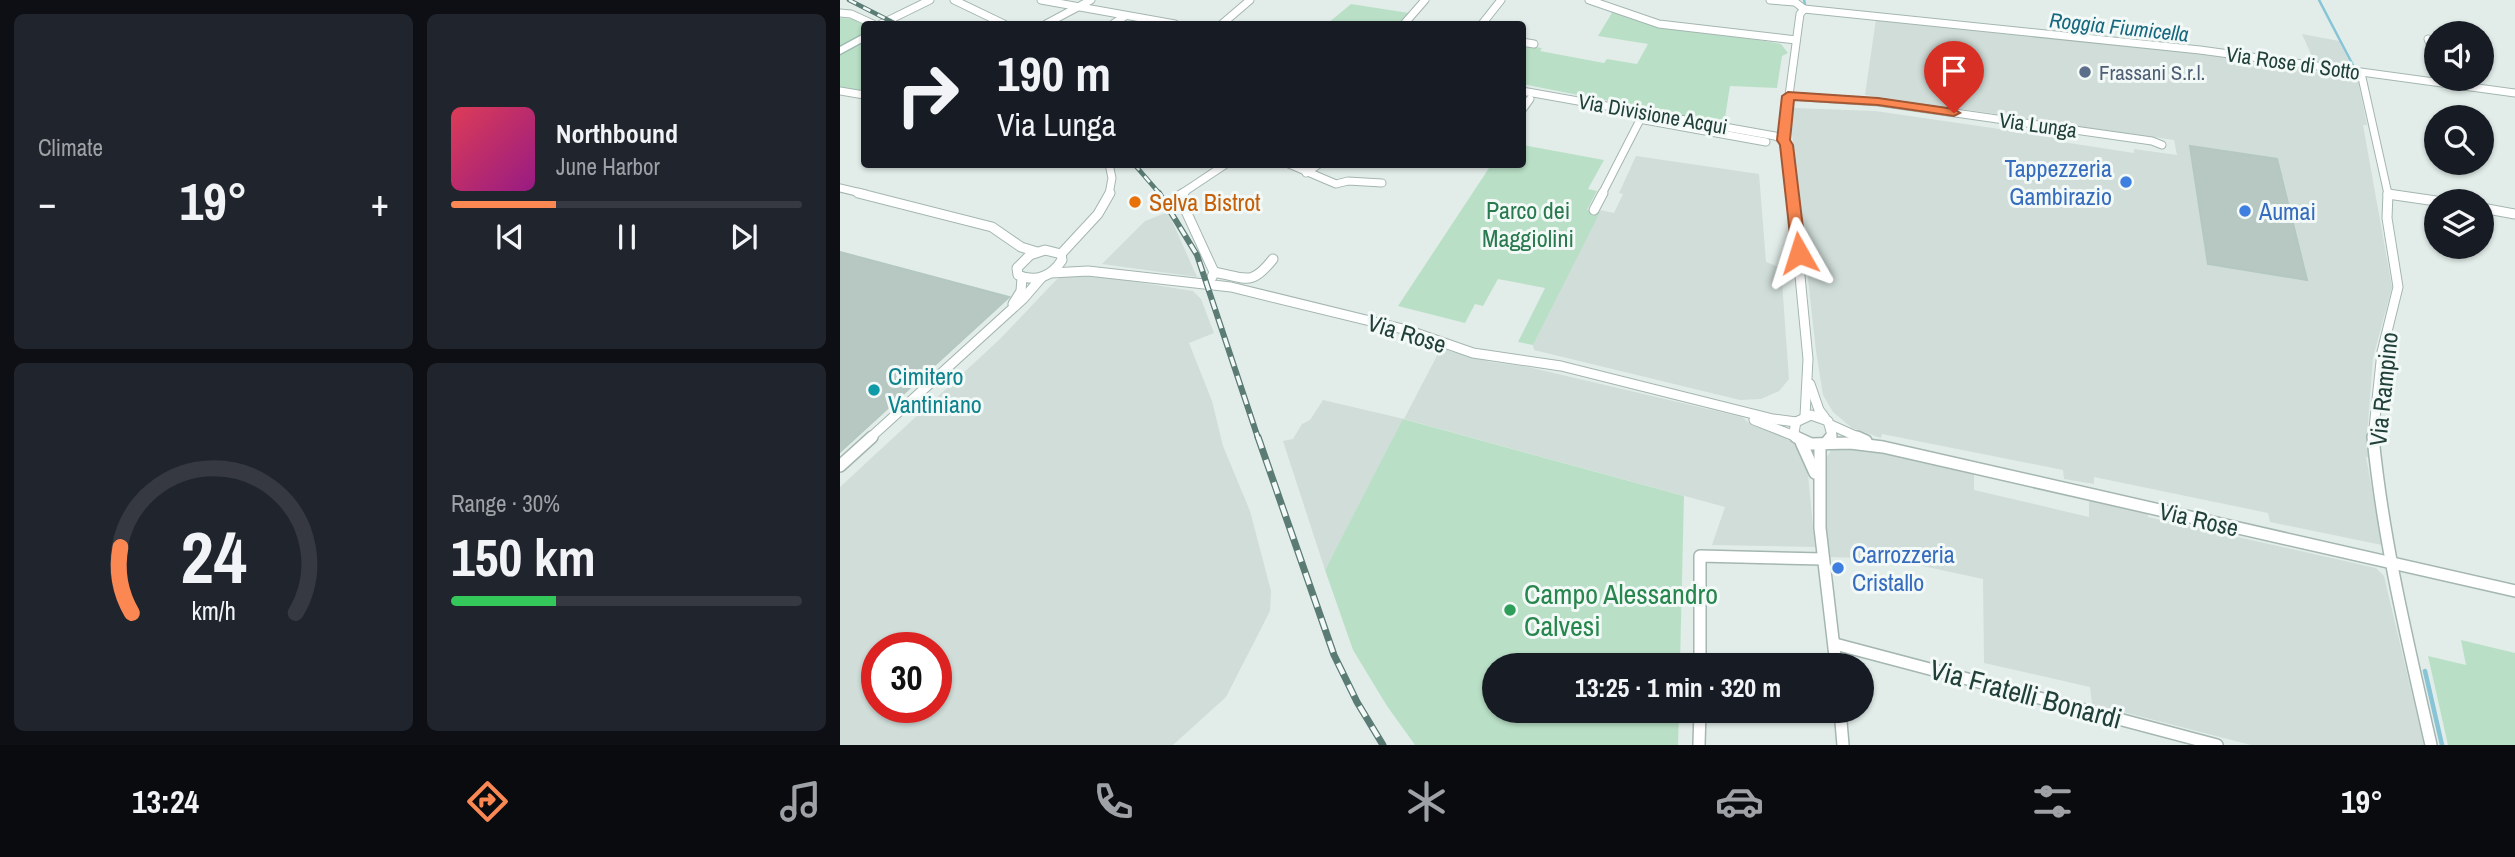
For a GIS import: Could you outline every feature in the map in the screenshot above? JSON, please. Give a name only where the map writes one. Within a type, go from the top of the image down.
[{"type":"main road","points":[[840,51],[861,39]]},
{"type":"street","points":[[887,21],[930,0]]},
{"type":"street","points":[[954,0],[998,21]]},
{"type":"street","points":[[1041,0],[1156,21]]},
{"type":"street","points":[[1052,21],[1090,0]]},
{"type":"street","points":[[1226,21],[1250,0]]},
{"type":"street","points":[[1407,21],[1425,0]]},
{"type":"street","points":[[1484,21],[1501,0]]},
{"type":"street","points":[[1589,0],[1625,8],[1670,26],[1796,40]]},
{"type":"street","points":[[1770,0],[1795,2],[1804,9],[1800,14],[1783,140],[1789,164],[1800,263],[1808,373],[1814,398],[1829,423],[1832,435],[1823,445],[1817,478],[1823,559],[1835,653]]},
{"type":"street","name":"Via Rose di Sotto","points":[[1804,9],[2200,50],[2424,80]]},
{"type":"street","points":[[840,15],[867,21]]},
{"type":"street","points":[[1118,21],[1125,16]]},
{"type":"street","points":[[1526,43],[1534,44]]},
{"type":"street","name":"Via Rampino","points":[[2361,73],[2388,194],[2388,218],[2398,286],[2382,352],[2373,433],[2378,488],[2390,561],[2431,745]]},
{"type":"street","name":"Via Rose di Sotto","points":[[2494,90],[2515,93]]},
{"type":"street","points":[[840,91],[861,94]]},
{"type":"street","name":"Via Divisione Acqui","points":[[1526,92],[1766,142]]},
{"type":"street","name":"Via Lunga","points":[[1788,96],[1878,102],[2152,141],[2162,145]]},
{"type":"street","name":"Via Divisione Acqui","points":[[1526,98],[1783,140]]},
{"type":"street","points":[[1594,210],[1643,116]]},
{"type":"street","points":[[840,466],[1047,275],[1074,236],[1097,215],[1109,198],[1112,186],[1110,168]]},
{"type":"street","points":[[1220,168],[1181,192],[1179,199],[1213,274],[1253,279],[1260,275],[1273,259]]},
{"type":"street","points":[[1297,168],[1336,184],[1348,181],[1382,183]]},
{"type":"street","points":[[1306,173],[1313,168]]},
{"type":"street","name":"Via Rose","points":[[840,188],[984,225],[1004,233],[1021,247],[1061,257],[1088,271]]},
{"type":"street","points":[[2388,194],[2424,199]]},
{"type":"street","points":[[2494,210],[2515,214]]},
{"type":"street","points":[[1004,233],[1019,263]]},
{"type":"street","points":[[1006,313],[1021,291],[1021,278],[1016,272],[1019,263],[1074,236]]},
{"type":"street","name":"Via Rose","points":[[1021,278],[1088,271],[1231,287],[1407,330],[1473,353],[1561,366],[1725,407],[1801,419]]},
{"type":"street","points":[[1808,373],[1801,419],[1794,432],[1817,478]]},
{"type":"street","name":"Via Rose","points":[[1725,407],[1799,439]]},
{"type":"street","points":[[1801,419],[1817,416],[1829,423]]},
{"type":"street","name":"Via Rose","points":[[1829,423],[1883,447]]},
{"type":"street","points":[[1799,439],[1823,445]]},
{"type":"street","name":"Via Rose","points":[[1823,445],[1883,447],[2515,591]]},
{"type":"street","points":[[1700,653],[1700,556],[1823,559]]},
{"type":"street","name":"Via Fratelli Bonardi","points":[[1835,644],[2201,743],[2217,745]]},
{"type":"street","points":[[1699,723],[1699,745]]},
{"type":"street","points":[[1841,723],[1843,745]]},
{"type":"shaded area","points":[[1876,19],[2268,61],[2300,66],[2327,76],[2338,71],[2357,75],[2367,125],[2363,125],[2392,287],[2373,358],[2366,448],[2372,451],[2372,458],[2366,457],[2382,545],[2270,522],[2268,513],[2094,477],[2094,484],[2064,479],[2063,470],[1882,434],[1881,438],[1852,428],[1833,412],[1823,395],[1816,351],[1791,125],[1794,108],[1875,111],[2054,137],[2056,141],[2134,153],[2134,149],[2177,155],[2174,140],[1865,95]]},
{"type":"shaded area","points":[[2302,34],[2339,41],[2352,67],[2314,61]]},
{"type":"shaded area","points":[[1636,156],[1759,174],[1766,262],[1781,268],[1789,379],[1779,391],[1761,399],[1740,400],[1534,350],[1533,345],[1600,210],[1614,213],[1623,194],[1619,193]]},
{"type":"shaded area","points":[[1168,212],[1197,277],[1102,264],[1145,221]]},
{"type":"shaded area","points":[[1093,275],[1193,291],[1201,299],[1214,333],[1189,343],[1212,401],[1223,446],[1250,511],[1271,591],[1270,611],[1226,697],[1173,745],[840,745],[840,487],[1000,339],[1057,279]]},
{"type":"shaded area","points":[[1442,346],[1449,351],[1491,362],[1528,367],[1742,417],[1750,424],[1789,437],[1797,444],[1807,464],[1815,547],[1712,545],[1725,507],[1404,419]]},
{"type":"shaded area","points":[[1323,400],[1404,419],[1325,570],[1283,441],[1293,439]]},
{"type":"shaded area","points":[[1851,446],[1974,473],[1974,490],[2089,517],[2089,501],[2148,514],[2148,517],[2376,568],[2384,576],[2424,745],[2251,745],[2092,704],[2090,687],[1984,663],[1983,579],[1890,559],[1829,557],[1823,483],[1825,460],[1832,449]]},
{"type":"green space","points":[[1351,4],[1409,13],[1401,21],[1331,21]]},
{"type":"green space","points":[[1613,11],[1675,29],[1781,44],[1788,53],[1782,56],[1777,88],[1730,86],[1724,124],[1526,85],[1526,46],[1542,48],[1540,51],[1604,63],[1607,59],[1637,64],[1648,44],[1598,36]]},
{"type":"green space","points":[[840,18],[853,19],[861,23],[861,36],[840,47]]},
{"type":"green space","points":[[861,43],[861,91],[840,87],[840,55]]},
{"type":"green space","name":"Parco dei Maggiolini","points":[[1526,146],[1604,160],[1588,189],[1597,191],[1587,210],[1600,212],[1533,345],[1518,342],[1545,288],[1498,279],[1483,306],[1475,304],[1465,323],[1398,306],[1489,168],[1526,168]]},
{"type":"green space","name":"Campo Alessandro Calvesi","points":[[1403,419],[1684,496],[1680,653],[1482,653],[1482,723],[1679,723],[1678,745],[1415,745],[1387,706],[1353,650],[1325,570]]},
{"type":"green space","points":[[2461,640],[2515,653],[2515,745],[2448,745],[2428,656],[2466,665]]},
{"type":"building","name":"Aumai","points":[[2190,146],[2277,159],[2307,280],[2208,264]]},
{"type":"building","name":"Cimitero Vantiniano","points":[[840,252],[1009,297],[840,452]]},
{"type":"waterway","name":"Roggia Fiumicella","points":[[1804,0],[1805,4]]},
{"type":"waterway","name":"Roggia Fiumicella","points":[[2319,0],[2355,69]]},
{"type":"waterway","name":"Roggia Fiumicella","points":[[2425,671],[2442,745]]},
{"type":"railway","points":[[849,0],[890,21]]},
{"type":"railway","points":[[1137,168],[1160,194]]},
{"type":"railway","points":[[1159,193],[1197,255],[1258,438]]},
{"type":"railway","points":[[1258,437],[1334,655],[1357,702],[1383,745]]},
{"type":"place","name":"Frassani S.r.l.","points":[[2085,72]]},
{"type":"place","name":"Tappezzeria Gambirazio","points":[[2126,182]]},
{"type":"place","name":"Selva Bistrot","points":[[1135,202]]},
{"type":"place","name":"Aumai","points":[[2245,211]]},
{"type":"place","name":"Cimitero Vantiniano","points":[[874,390]]},
{"type":"place","name":"Carrozzeria Cristallo","points":[[1838,568]]},
{"type":"place","name":"Campo Alessandro Calvesi","points":[[1510,610]]},
{"type":"route","points":[[1799,253],[1786,142],[1783,140],[1788,96],[1878,102],[1954,113]]}]
